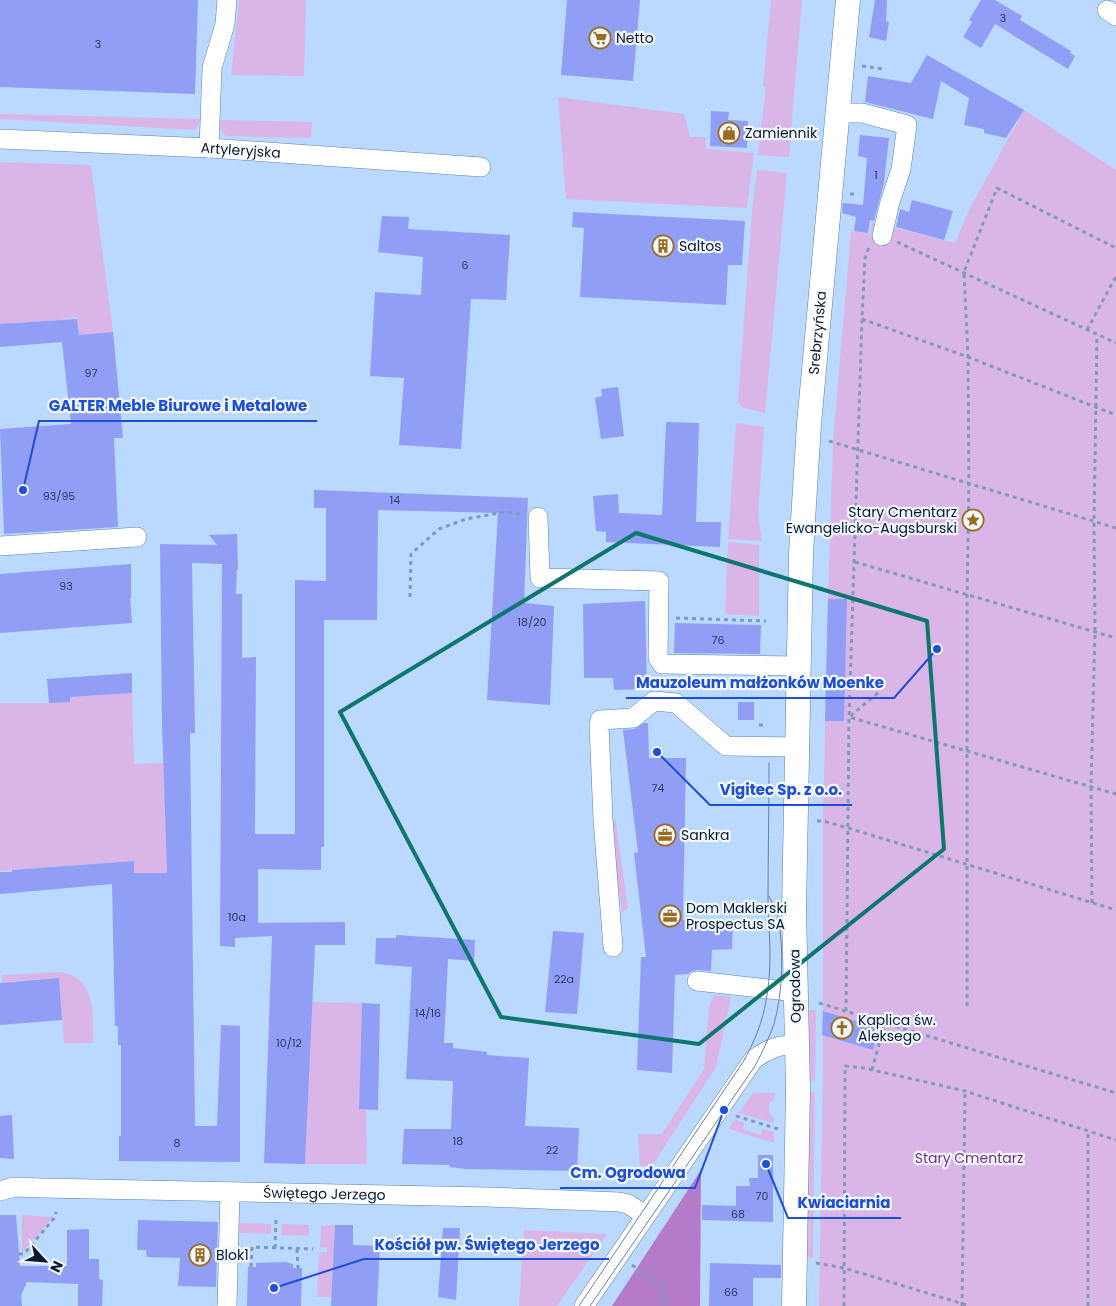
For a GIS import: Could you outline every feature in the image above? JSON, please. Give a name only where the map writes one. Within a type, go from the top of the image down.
[{"type":"main road","name":"Srebrzyńska","points":[[798,666],[809,424],[848,0]]},
{"type":"main road","name":"Ogrodowa","points":[[794,1306],[798,1089],[794,909],[798,666]]},
{"type":"street","points":[[209,148],[212,68],[225,24],[227,0]]},
{"type":"street","points":[[838,113],[862,113],[907,125],[901,169],[890,202],[882,236]]},
{"type":"street","name":"Artyleryjska","points":[[0,139],[209,148],[481,167]]},
{"type":"street","points":[[538,517],[540,578],[659,581],[658,658],[662,664],[798,666]]},
{"type":"street","points":[[0,546],[137,537]]},
{"type":"street","points":[[613,947],[603,819],[600,720],[633,718],[654,701],[672,701],[726,746],[798,747]]},
{"type":"street","points":[[697,982],[795,992]]},
{"type":"street","points":[[584,1306],[752,1060],[781,1044],[796,1044]]},
{"type":"street","name":"Świętego Jerzego","points":[[0,1191],[14,1188],[486,1197],[620,1202],[628,1204],[645,1215]]},
{"type":"street","points":[[226,1306],[230,1192]]},
{"type":"path","points":[[860,66],[884,69]]},
{"type":"path","points":[[967,1006],[967,595],[969,483],[968,357],[964,272],[997,188],[1116,248]]},
{"type":"path","points":[[850,194],[858,194]]},
{"type":"path","points":[[846,1011],[849,717],[862,319],[865,258],[870,245],[882,236],[896,241],[1116,343]]},
{"type":"path","points":[[1087,330],[1116,276]]},
{"type":"path","points":[[862,319],[968,357],[1116,415]]},
{"type":"path","points":[[1092,903],[1091,786],[1095,632],[1094,521],[1097,335]]},
{"type":"path","points":[[828,441],[1116,528]]},
{"type":"path","points":[[410,597],[411,554],[439,529],[466,519],[505,512],[538,517]]},
{"type":"path","points":[[855,562],[1116,638]]},
{"type":"path","points":[[658,618],[766,620]]},
{"type":"path","points":[[849,717],[878,693]]},
{"type":"path","points":[[849,717],[1116,794]]},
{"type":"path","points":[[759,725],[764,725]]},
{"type":"path","points":[[796,822],[823,821],[1116,910]]},
{"type":"path","points":[[819,1003],[1116,1093]]},
{"type":"path","points":[[872,1070],[885,1022]]},
{"type":"path","points":[[844,1306],[845,1066],[872,1070],[965,1091],[1116,1140]]},
{"type":"path","points":[[962,1305],[965,1091]]},
{"type":"path","points":[[732,1115],[779,1130]]},
{"type":"path","points":[[1088,1132],[1088,1306]]},
{"type":"path","points":[[19,1254],[24,1254],[55,1217],[56,1212]]},
{"type":"path","points":[[275,1248],[276,1218]]},
{"type":"path","points":[[251,1267],[252,1247],[313,1249]]},
{"type":"path","points":[[297,1248],[298,1268]]},
{"type":"path","points":[[618,1255],[662,1286],[665,1306]]},
{"type":"path","points":[[816,1263],[844,1268],[970,1306]]},
{"type":"highlighted area","points":[[636,533],[927,621],[944,849],[699,1044],[501,1017],[340,712]]},
{"type":"green space","points":[[239,0],[306,0],[304,76],[231,75]]},
{"type":"green space","points":[[771,0],[802,0],[789,157],[758,155],[766,87],[763,86]]},
{"type":"green space","points":[[558,97],[684,114],[690,137],[706,137],[706,149],[754,153],[747,208],[566,199]]},
{"type":"green space","name":"Stary Cmentarz","points":[[1024,110],[1116,170],[1116,1306],[819,1306],[823,1067],[823,821],[828,599],[833,442],[851,231],[871,234],[872,222],[955,243],[969,210]]},
{"type":"green space","points":[[0,114],[202,119],[195,130],[0,119]]},
{"type":"green space","points":[[220,120],[312,122],[311,138],[226,136],[221,129]]},
{"type":"green space","points":[[0,162],[91,165],[113,332],[79,335],[77,317],[62,320],[0,324]]},
{"type":"green space","points":[[757,170],[787,173],[765,413],[742,407],[738,402],[752,212]]},
{"type":"green space","points":[[736,423],[764,427],[758,515],[762,541],[728,539]]},
{"type":"green space","points":[[728,542],[759,545],[759,616],[725,614]]},
{"type":"green space","points":[[132,693],[134,764],[164,763],[167,873],[134,873],[134,861],[0,871],[0,703],[49,703],[70,697]]},
{"type":"green space","points":[[615,817],[628,908],[622,912],[610,828]]},
{"type":"green space","points":[[60,972],[72,976],[87,989],[92,1009],[93,1043],[64,1043],[59,978],[2,982],[2,975]]},
{"type":"green space","points":[[714,995],[731,997],[716,1067],[652,1166],[640,1166],[638,1134],[662,1134],[704,1069],[709,1006]]},
{"type":"green space","points":[[312,1002],[362,1003],[359,1109],[366,1109],[367,1164],[305,1164]]},
{"type":"green space","points":[[810,1010],[816,1010],[815,1081],[806,1080],[807,1014]]},
{"type":"green space","points":[[807,1092],[815,1092],[813,1258],[805,1255]]},
{"type":"green space","points":[[753,1093],[775,1093],[775,1098],[769,1104],[769,1112],[774,1119],[774,1123],[739,1113]]},
{"type":"green space","points":[[734,1119],[744,1123],[743,1129],[761,1135],[763,1129],[774,1132],[774,1143],[729,1129]]},
{"type":"green space","points":[[22,1215],[53,1217],[22,1253]]},
{"type":"green space","points":[[238,1223],[271,1224],[271,1234],[237,1233]]},
{"type":"green space","points":[[282,1224],[309,1225],[309,1236],[281,1235]]},
{"type":"green space","points":[[335,1225],[332,1297],[317,1297],[319,1252],[327,1252],[327,1248],[320,1247],[321,1226]]},
{"type":"green space","points":[[524,1230],[607,1234],[557,1306],[519,1306]]},
{"type":"shaded area","points":[[701,1170],[700,1306],[612,1306]]},
{"type":"building","points":[[0,0],[198,0],[195,94],[0,87]]},
{"type":"building","name":"Netto","points":[[567,0],[640,0],[633,81],[561,75]]},
{"type":"building","points":[[875,0],[887,0],[886,21],[889,22],[886,41],[869,37]]},
{"type":"building","points":[[981,0],[995,0],[1022,16],[1020,20],[1071,51],[1070,53],[1075,56],[1068,69],[995,24],[981,48],[963,37],[972,22],[969,20]]},
{"type":"building","points":[[927,55],[1024,110],[1006,138],[984,133],[984,129],[964,125],[969,98],[941,81],[933,119],[865,102],[868,76],[911,83]]},
{"type":"building","name":"Zamiennik","points":[[711,111],[729,112],[728,120],[748,121],[747,148],[710,146]]},
{"type":"building","points":[[860,135],[889,138],[884,183],[874,221],[870,220],[868,233],[854,231],[856,217],[842,213],[843,203],[863,205],[867,158],[858,156]]},
{"type":"building","points":[[912,200],[953,211],[944,240],[896,227],[900,209],[909,212]]},
{"type":"building","name":"Saltos","points":[[573,212],[745,221],[742,265],[728,265],[726,305],[580,297],[584,228],[572,227]]},
{"type":"building","points":[[382,216],[409,217],[408,229],[510,235],[506,300],[471,299],[461,449],[399,445],[404,378],[370,376],[375,292],[421,295],[423,257],[378,252]]},
{"type":"building","points":[[77,319],[79,335],[113,332],[123,438],[114,438],[118,527],[4,534],[0,429],[71,424],[62,342],[0,347],[0,324]]},
{"type":"building","points":[[618,387],[624,436],[601,439],[595,398],[602,396],[601,389]]},
{"type":"building","points":[[666,422],[699,423],[696,522],[721,522],[720,547],[606,542],[606,532],[596,531],[593,496],[618,494],[619,513],[662,515]]},
{"type":"building","points":[[314,490],[528,498],[524,603],[554,606],[550,705],[487,700],[498,513],[378,510],[377,620],[324,620],[324,847],[321,847],[321,870],[258,869],[258,923],[345,922],[345,945],[315,945],[305,1164],[264,1163],[272,936],[235,938],[235,947],[220,946],[222,564],[192,563],[195,733],[190,733],[195,1126],[217,1126],[221,1025],[240,1026],[240,1162],[119,1161],[119,1136],[121,1136],[121,1045],[118,1045],[118,1026],[115,1026],[112,884],[0,894],[0,872],[134,861],[134,873],[167,873],[162,722],[160,544],[217,545],[209,535],[237,534],[238,570],[236,594],[242,594],[242,658],[256,657],[255,834],[295,834],[295,580],[326,581],[326,508],[314,508]]},
{"type":"building","points":[[131,564],[130,598],[132,623],[0,633],[0,574]]},
{"type":"building","points":[[828,599],[847,599],[844,721],[825,721]]},
{"type":"building","points":[[645,601],[647,689],[614,690],[613,678],[584,678],[583,604]]},
{"type":"building","points":[[675,623],[761,625],[760,654],[674,653]]},
{"type":"building","points":[[132,673],[132,693],[70,697],[70,702],[49,703],[47,679]]},
{"type":"building","points":[[738,702],[754,702],[754,720],[738,720]]},
{"type":"building","points":[[644,723],[648,723],[649,758],[686,758],[683,920],[733,922],[732,949],[712,950],[711,971],[698,970],[688,974],[675,975],[672,1073],[637,1070],[641,957],[646,957],[634,853],[638,852],[623,730],[634,729]]},
{"type":"building","points":[[553,931],[584,933],[577,1014],[545,1012]]},
{"type":"building","points":[[396,935],[475,940],[474,961],[448,959],[444,1043],[453,1043],[453,1048],[487,1052],[487,1055],[529,1058],[525,1126],[579,1128],[577,1171],[465,1169],[449,1167],[450,1165],[402,1164],[404,1129],[451,1129],[453,1081],[406,1079],[412,967],[375,964],[376,938],[396,938]]},
{"type":"building","points":[[59,978],[62,1020],[0,1025],[0,983]]},
{"type":"building","points":[[362,1003],[380,1004],[378,1110],[359,1109]]},
{"type":"building","points":[[823,1011],[879,1028],[873,1050],[822,1035]]},
{"type":"building","points":[[12,1115],[14,1159],[0,1158],[0,1116]]},
{"type":"building","points":[[758,1155],[773,1155],[773,1222],[702,1220],[702,1205],[736,1206],[736,1186],[750,1186],[749,1178],[758,1178]]},
{"type":"building","points":[[0,1215],[16,1215],[20,1266],[67,1266],[67,1230],[89,1229],[89,1259],[99,1259],[99,1279],[103,1280],[102,1306],[78,1306],[78,1284],[27,1282],[21,1295],[22,1306],[0,1306]]},
{"type":"building","name":"Blok1","points":[[138,1220],[218,1222],[216,1287],[178,1286],[180,1258],[147,1257],[146,1250],[137,1250]]},
{"type":"building","points":[[335,1225],[353,1225],[353,1245],[380,1246],[377,1306],[331,1306]]},
{"type":"building","points":[[443,1228],[460,1228],[456,1300],[438,1297]]},
{"type":"building","points":[[285,1262],[293,1264],[293,1268],[302,1268],[301,1306],[247,1306],[248,1267],[256,1267],[256,1263]]},
{"type":"building","points":[[710,1263],[781,1265],[781,1278],[753,1278],[753,1306],[709,1306]]},
{"type":"tram line","points":[[579,1306],[743,1062],[761,1022],[767,995],[770,967],[768,906],[769,763]]},
{"type":"tram line","points":[[590,1306],[755,1066],[768,1040],[777,1012],[782,971],[778,917],[769,896]]},
{"type":"place","name":"Netto","points":[[600,38]]},
{"type":"place","name":"Zamiennik","points":[[729,133]]},
{"type":"place","name":"Saltos","points":[[663,246]]},
{"type":"place","name":"GALTER Meble Biurowe i Metalowe","points":[[23,490]]},
{"type":"place","name":"Stary Cmentarz Ewangelicko-Augsburski","points":[[973,520]]},
{"type":"place","name":"Mauzoleum małżonków Moenke","points":[[937,649]]},
{"type":"place","name":"Vigitec Sp. z o.o.","points":[[657,752]]},
{"type":"place","name":"Sankra","points":[[665,835]]},
{"type":"place","name":"Dom Maklerski Prospectus SA","points":[[670,916]]},
{"type":"place","name":"Kaplica św. Aleksego","points":[[842,1028]]},
{"type":"place","name":"Cm. Ogrodowa","points":[[724,1110]]},
{"type":"place","name":"Kwiaciarnia","points":[[766,1164]]},
{"type":"place","name":"Blok1","points":[[200,1255]]},
{"type":"place","name":"Kościół pw. Świętego Jerzego","points":[[274,1288]]}]
